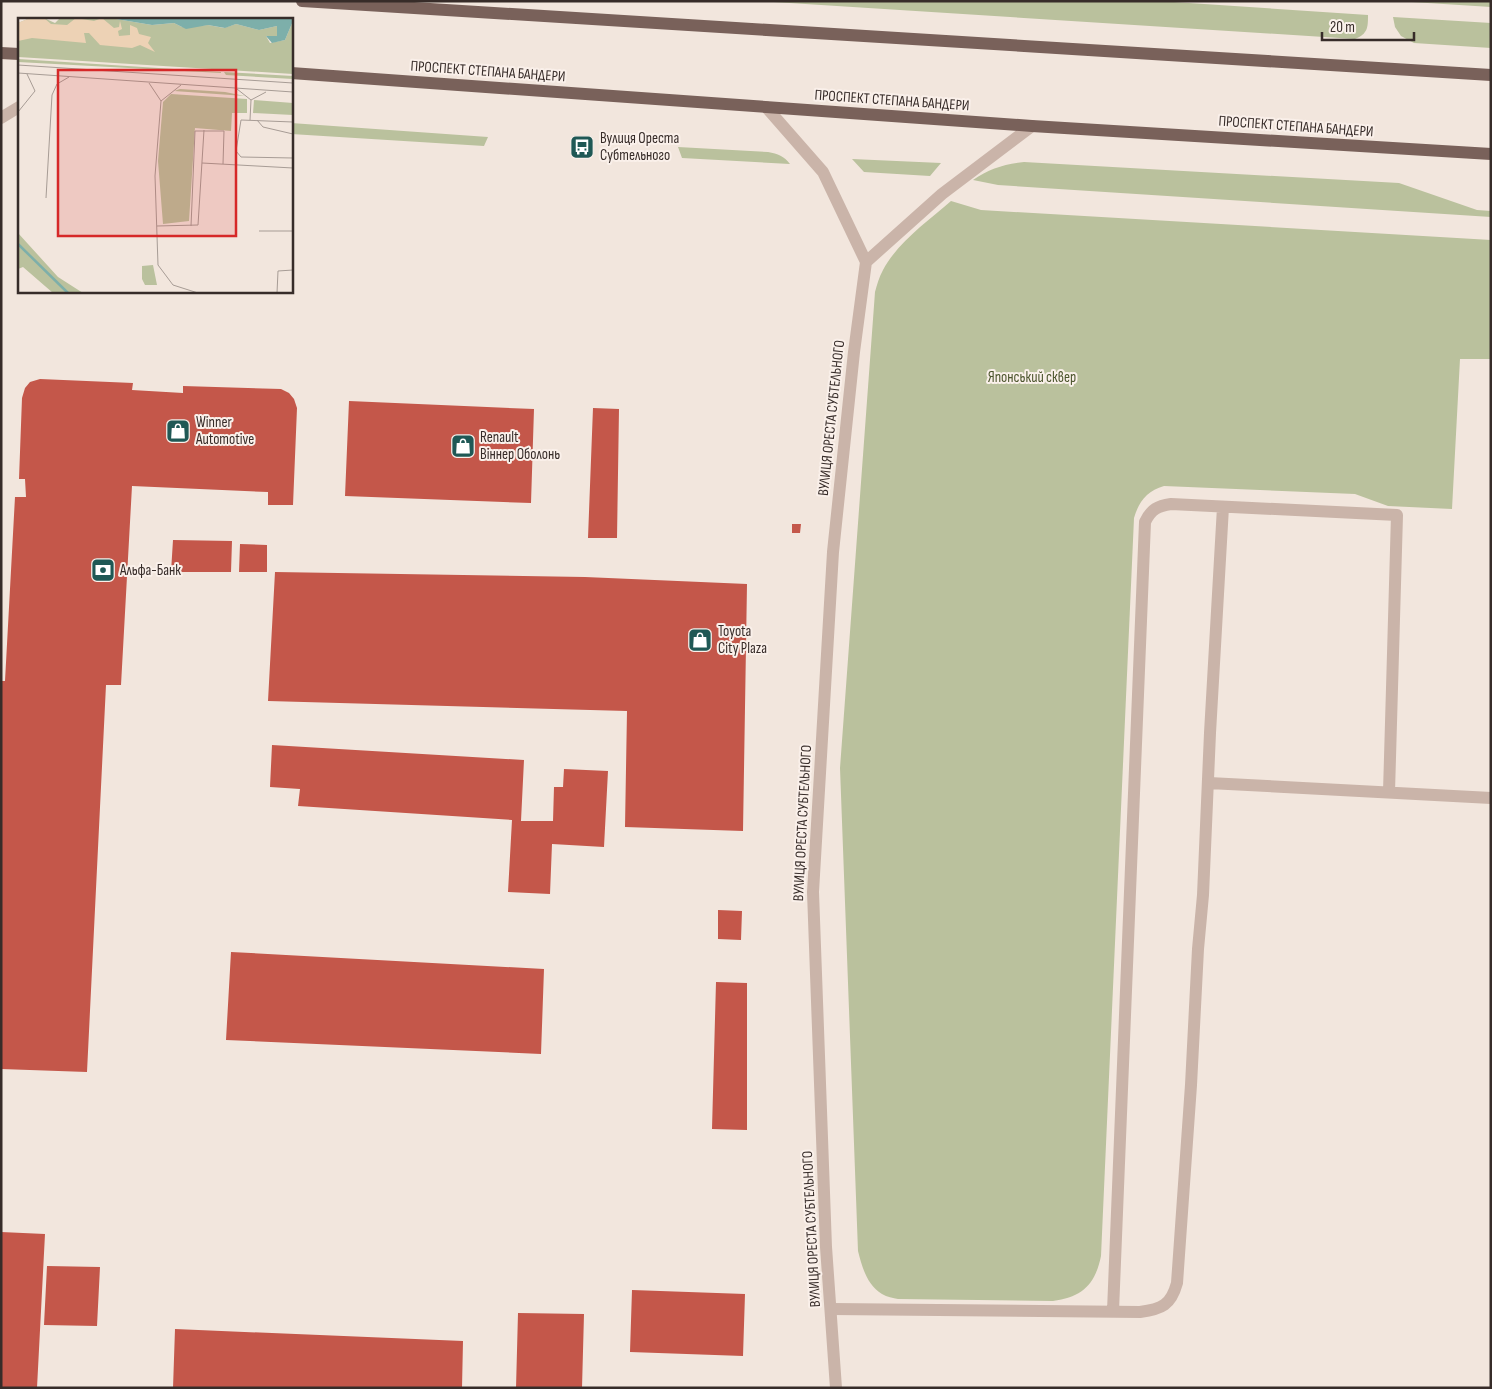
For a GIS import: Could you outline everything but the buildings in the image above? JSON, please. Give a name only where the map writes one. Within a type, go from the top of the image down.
[{"type":"main road","points":[[302,1],[1491,75]]},
{"type":"main road","points":[[1,53],[18,54]]},
{"type":"main road","name":"ПРОСПЕКТ СТЕПАНА БАНДЕРИ","points":[[292,73],[1032,126],[1491,154]]},
{"type":"street","points":[[766,107],[823,172],[866,262],[942,194],[1032,126]]},
{"type":"street","points":[[1,118],[18,108]]},
{"type":"street","points":[[1476,154],[1491,160]]},
{"type":"street","name":"ВУЛИЦЯ ОРЕСТА СУБТЕЛЬНОГО","points":[[836,1388],[832,1309],[826,1247],[813,892],[833,552],[854,352],[866,262]]},
{"type":"street","points":[[1114,1311],[1145,522],[1150,512],[1159,506],[1171,504],[1397,515],[1389,792]]},
{"type":"street","points":[[832,1309],[1140,1312],[1162,1306],[1173,1297],[1177,1283],[1191,1085],[1223,507]]},
{"type":"street","points":[[1209,783],[1491,798]]},
{"type":"green space","points":[[759,1],[1159,1],[1368,15],[1368,19],[1365,32],[1355,39]]},
{"type":"green space","points":[[1396,1],[1491,1],[1491,7]]},
{"type":"green space","points":[[1393,17],[1491,23],[1491,48],[1414,43],[1401,36],[1395,27]]},
{"type":"green space","points":[[292,123],[488,137],[484,146],[292,134]]},
{"type":"green space","points":[[678,147],[768,152],[780,156],[790,164],[682,158]]},
{"type":"green space","points":[[852,159],[941,163],[930,176],[864,172]]},
{"type":"green space","points":[[1024,162],[1399,183],[1477,210],[1491,211],[1491,217],[998,185],[973,180],[997,168]]},
{"type":"green space","name":"Японський сквер","points":[[951,201],[981,210],[1491,240],[1491,359],[1460,359],[1452,509],[1388,506],[1355,494],[1164,486],[1148,494],[1136,512],[1134,518],[1101,1256],[1095,1275],[1086,1288],[1072,1296],[1053,1301],[898,1299],[890,1297],[872,1286],[863,1269],[858,1251],[840,768],[875,292],[882,273],[897,250]]},
{"type":"place","name":"Вулиця Ореста Субтельного","points":[[582,147]]},
{"type":"place","name":"Winner Automotive","points":[[178,431]]},
{"type":"place","name":"Renault Віннер Оболонь","points":[[463,446]]},
{"type":"place","name":"Альфа-Банк","points":[[103,570]]},
{"type":"place","name":"Toyota City Plaza","points":[[700,640]]}]
